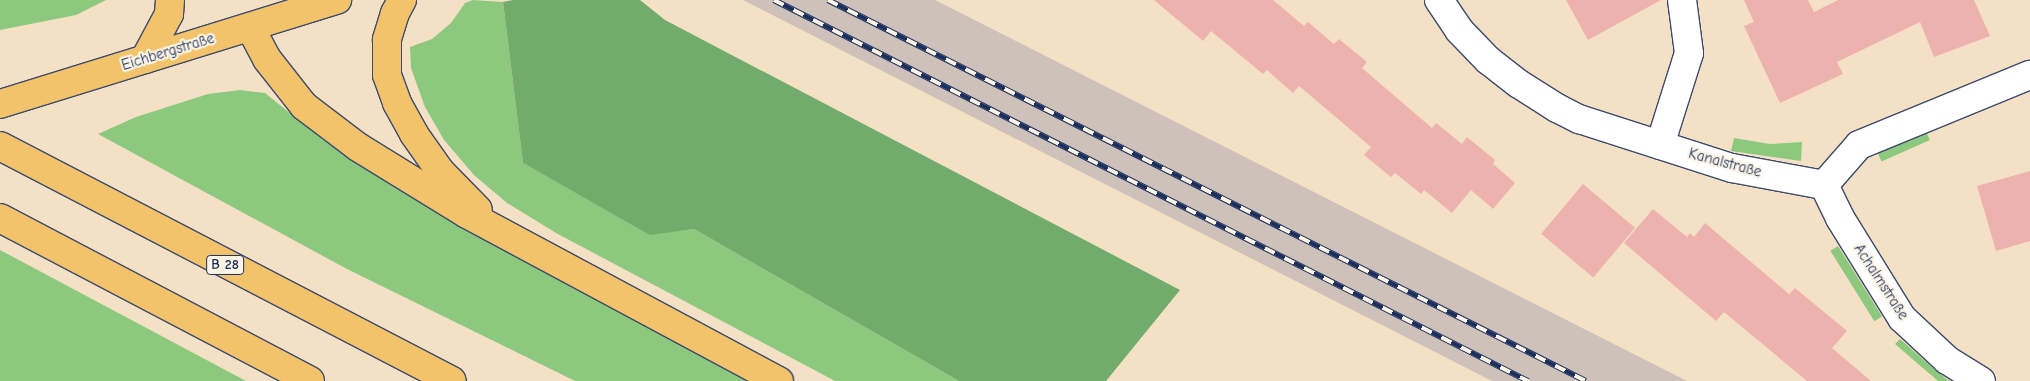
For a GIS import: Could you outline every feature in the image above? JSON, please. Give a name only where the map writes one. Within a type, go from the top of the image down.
[{"type":"main road","points":[[134,63],[168,14],[170,0]]},
{"type":"main road","name":"Eichbergstraße","points":[[0,104],[337,0]]},
{"type":"main road","points":[[402,0],[395,13],[387,40],[387,75],[397,103],[414,134],[440,171],[500,232]]},
{"type":"main road","points":[[250,27],[267,60],[304,106],[358,147],[438,197],[500,232],[779,381]]},
{"type":"main road","name":"B 28","points":[[0,146],[452,381]]},
{"type":"main road","points":[[0,218],[310,381]]},
{"type":"street","name":"Kanalstraße","points":[[1439,0],[1459,30],[1488,60],[1518,84],[1557,108],[1579,118],[1732,168],[1824,185]]},
{"type":"street","points":[[1660,145],[1689,54],[1682,0]]},
{"type":"street","points":[[1824,185],[1859,145],[2030,75]]},
{"type":"street","name":"Achalmstraße","points":[[1824,185],[1840,218],[1902,318],[1947,360],[1981,381]]},
{"type":"shaded area","points":[[743,0],[935,0],[1687,381],[1492,381]]},
{"type":"green space","points":[[0,0],[106,0],[76,15],[0,30]]},
{"type":"green space","points":[[473,0],[503,2],[523,163],[650,234],[694,229],[959,381],[835,381],[556,233],[507,203],[474,175],[444,140],[425,107],[411,68],[410,47],[432,39],[451,23],[465,3]]},
{"type":"green space","points":[[513,0],[640,0],[665,20],[1180,290],[1106,381],[959,381],[694,229],[650,235],[523,163],[503,2]]},
{"type":"green space","points":[[240,90],[265,93],[322,139],[384,179],[754,381],[575,381],[347,269],[98,134],[136,117],[208,94]]},
{"type":"green space","points":[[1925,129],[1930,140],[1881,162],[1877,151]]},
{"type":"green space","points":[[1734,138],[1770,144],[1802,142],[1801,161],[1731,151]]},
{"type":"green space","points":[[1838,246],[1882,316],[1874,321],[1830,251]]},
{"type":"green space","points":[[0,250],[246,381],[0,381]]},
{"type":"green space","points":[[1900,339],[1949,381],[1938,381],[1931,375],[1895,344]]},
{"type":"building","points":[[1154,0],[1273,0],[1304,26],[1308,22],[1334,44],[1339,39],[1367,62],[1362,68],[1432,128],[1436,123],[1462,144],[1467,137],[1495,160],[1493,164],[1515,183],[1493,209],[1471,190],[1452,213],[1424,190],[1421,194],[1395,173],[1391,177],[1364,155],[1371,147],[1299,86],[1293,93],[1267,70],[1263,74],[1211,31],[1203,41]]},
{"type":"building","points":[[1566,0],[1661,0],[1588,40]]},
{"type":"building","points":[[1744,0],[1808,0],[1814,12],[1838,0],[1974,0],[1990,36],[1934,57],[1920,22],[1837,62],[1843,74],[1780,103],[1744,26],[1754,22]]},
{"type":"building","points":[[2030,171],[2030,241],[1996,251],[1977,186]]},
{"type":"building","points":[[1583,184],[1635,228],[1593,278],[1541,234]]},
{"type":"building","points":[[1653,209],[1687,237],[1690,233],[1694,237],[1705,223],[1789,294],[1795,288],[1847,331],[1832,348],[1871,381],[1807,381],[1724,312],[1716,321],[1624,243]]},
{"type":"railway","points":[[774,0],[1528,381]]},
{"type":"railway","points":[[828,0],[1586,381]]}]
